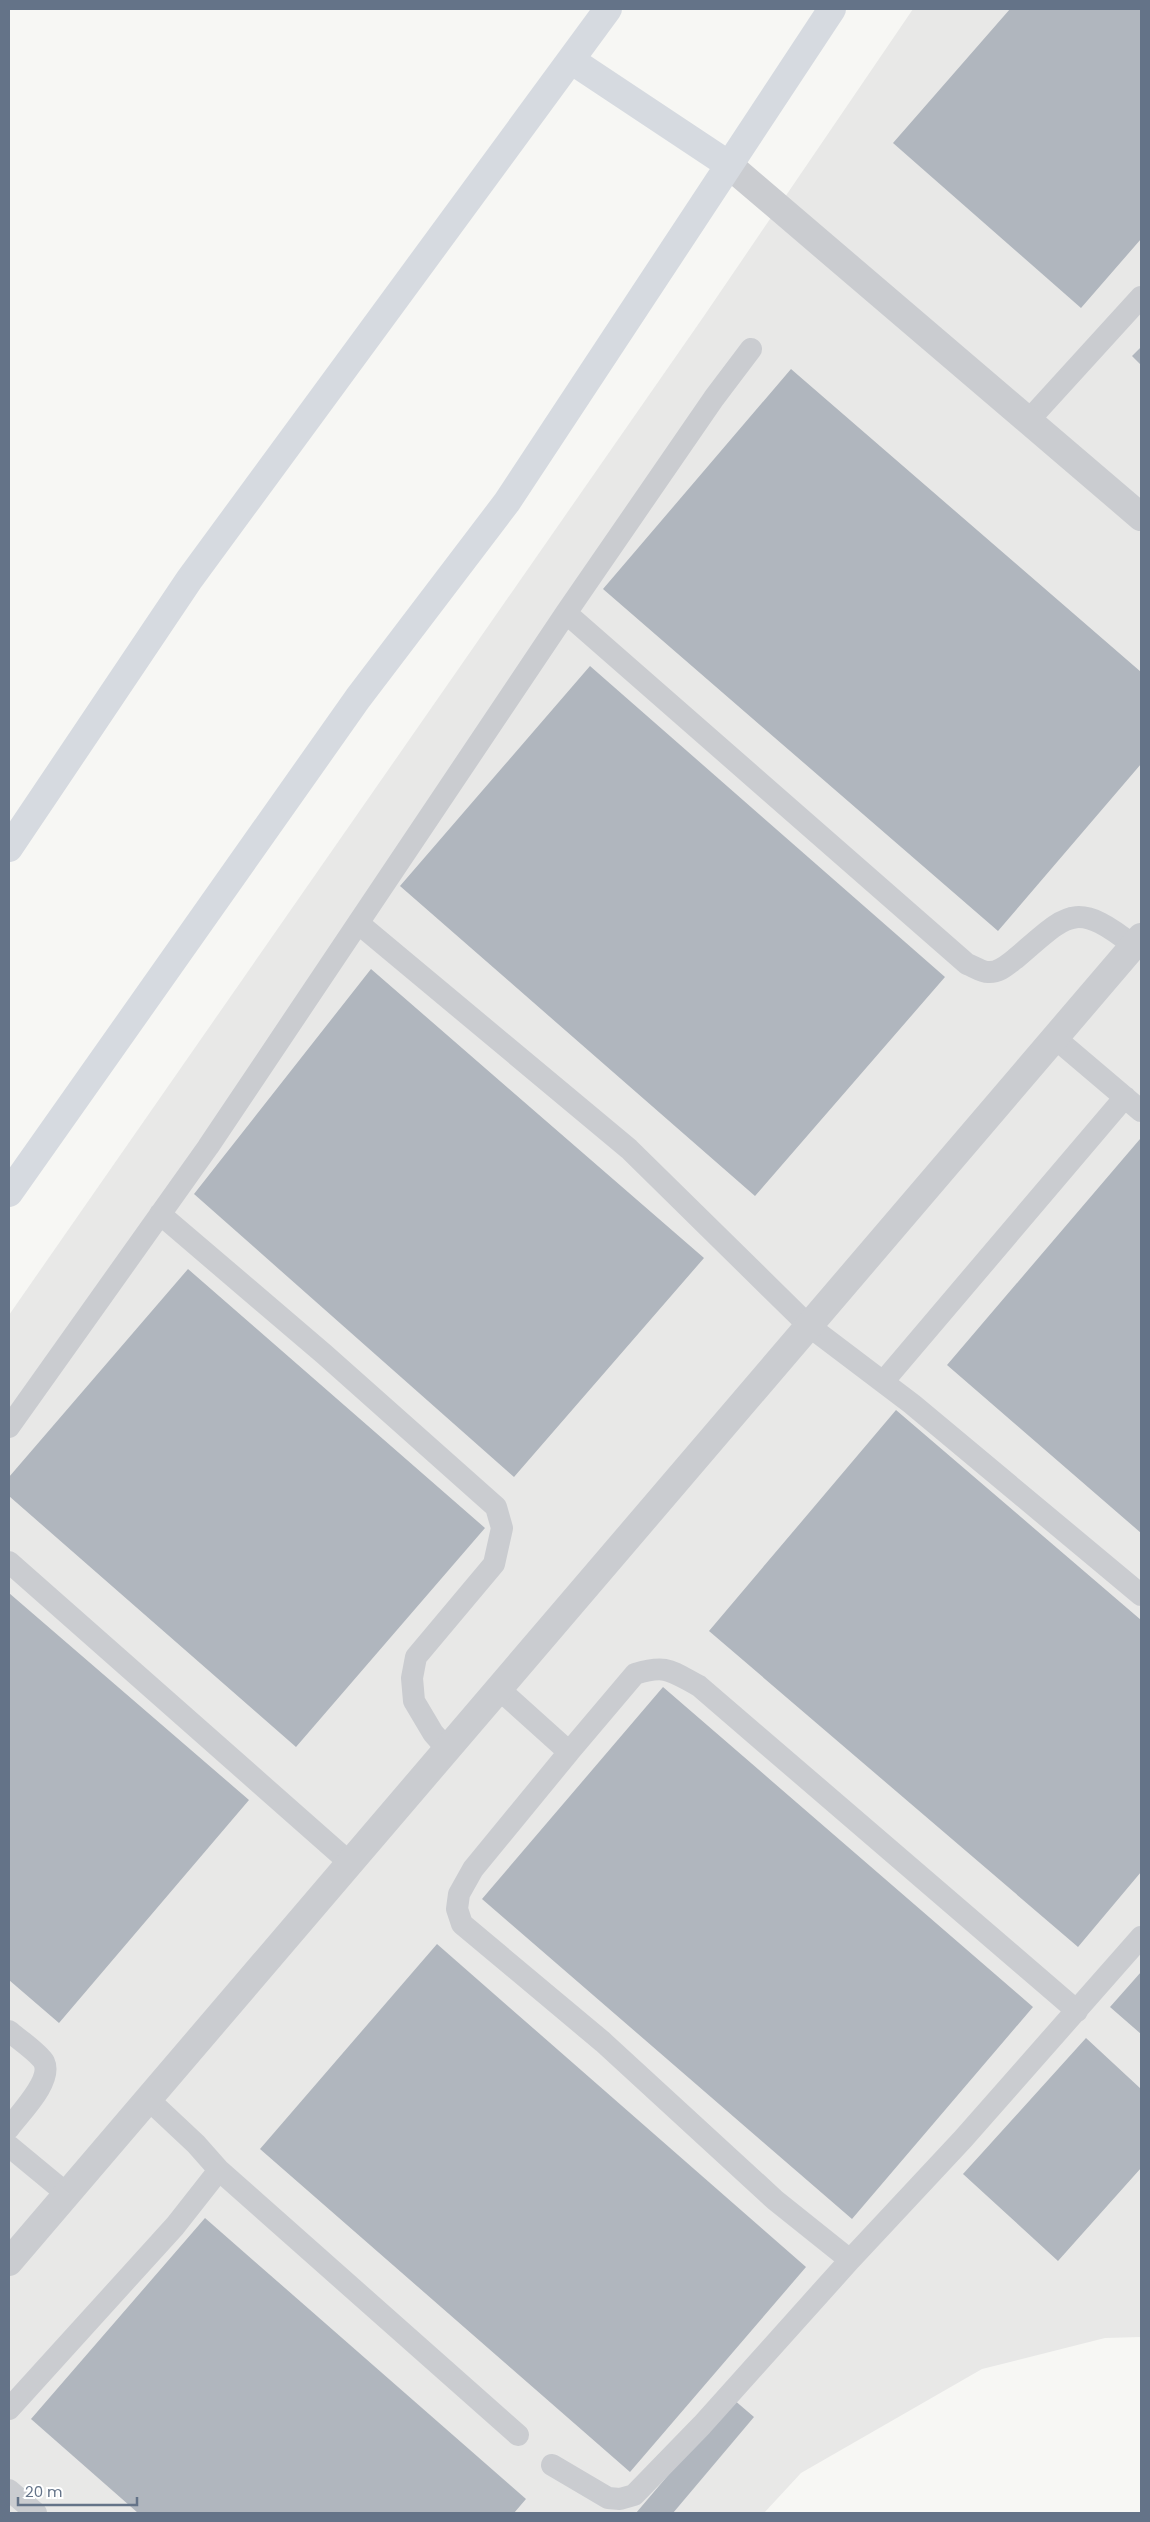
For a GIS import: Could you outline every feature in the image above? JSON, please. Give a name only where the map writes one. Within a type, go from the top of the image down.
[{"type":"street","points":[[9,848],[189,580],[608,9]]},
{"type":"street","points":[[9,1193],[358,698],[506,502],[832,9]]},
{"type":"street","points":[[571,60],[729,166],[1141,517]]},
{"type":"street","points":[[9,2262],[1137,941]]},
{"type":"lane","points":[[1028,421],[1141,297]]},
{"type":"lane","points":[[9,1427],[208,1147],[566,613],[714,398],[751,349]]},
{"type":"lane","points":[[566,613],[966,964],[988,972],[1004,968],[1047,930],[1069,918],[1086,916],[1137,941]]},
{"type":"lane","points":[[358,923],[629,1149],[808,1326],[912,1404],[1141,1595]]},
{"type":"lane","points":[[883,1382],[1133,1104],[1055,1038]]},
{"type":"lane","points":[[160,1214],[338,1367],[496,1507],[502,1528],[494,1564],[416,1657],[412,1678],[414,1701],[433,1733],[447,1749]]},
{"type":"lane","points":[[9,1562],[350,1863]]},
{"type":"lane","points":[[850,2260],[775,2200],[603,2042],[462,1924],[457,1909],[459,1894],[473,1869],[635,1674],[650,1669],[666,1668],[699,1686],[1077,2011]]},
{"type":"lane","points":[[499,1689],[569,1752]]},
{"type":"lane","points":[[552,2465],[608,2498],[620,2499],[634,2495],[702,2425],[850,2260],[963,2139],[1141,1937]]},
{"type":"lane","points":[[9,2031],[43,2060],[47,2072],[43,2083],[9,2128]]},
{"type":"lane","points":[[148,2099],[196,2144],[219,2170],[518,2435]]},
{"type":"lane","points":[[9,2146],[67,2194]]},
{"type":"lane","points":[[9,2409],[175,2226],[219,2170]]},
{"type":"lane","points":[[9,2490],[36,2513]]},
{"type":"shaded area","points":[[913,9],[1141,9],[1141,2337],[1105,2338],[982,2369],[801,2473],[764,2513],[9,2513],[9,1315],[704,316]]},
{"type":"building","points":[[1010,9],[1141,9],[1141,239],[1081,308],[893,143]]},
{"type":"building","points":[[1141,347],[1141,365],[1132,356]]},
{"type":"building","points":[[791,369],[1141,672],[1141,764],[998,931],[603,589]]},
{"type":"building","points":[[590,666],[945,977],[755,1196],[400,886]]},
{"type":"building","points":[[371,969],[704,1258],[514,1477],[194,1194]]},
{"type":"building","points":[[1141,1140],[1141,1533],[947,1365]]},
{"type":"building","points":[[188,1269],[485,1528],[296,1747],[9,1496],[9,1477]]},
{"type":"building","points":[[896,1410],[1141,1620],[1141,1872],[1078,1947],[709,1631]]},
{"type":"building","points":[[9,1593],[249,1800],[59,2023],[9,1980]]},
{"type":"building","points":[[663,1687],[1033,2007],[852,2219],[482,1899]]},
{"type":"building","points":[[437,1944],[806,2267],[630,2472],[260,2149]]},
{"type":"building","points":[[1141,1972],[1141,2034],[1110,2007]]},
{"type":"building","points":[[1086,2038],[1141,2089],[1141,2168],[1058,2261],[963,2174]]},
{"type":"building","points":[[205,2218],[526,2499],[514,2513],[138,2513],[31,2419]]},
{"type":"building","points":[[733,2399],[754,2417],[673,2513],[636,2513]]}]
